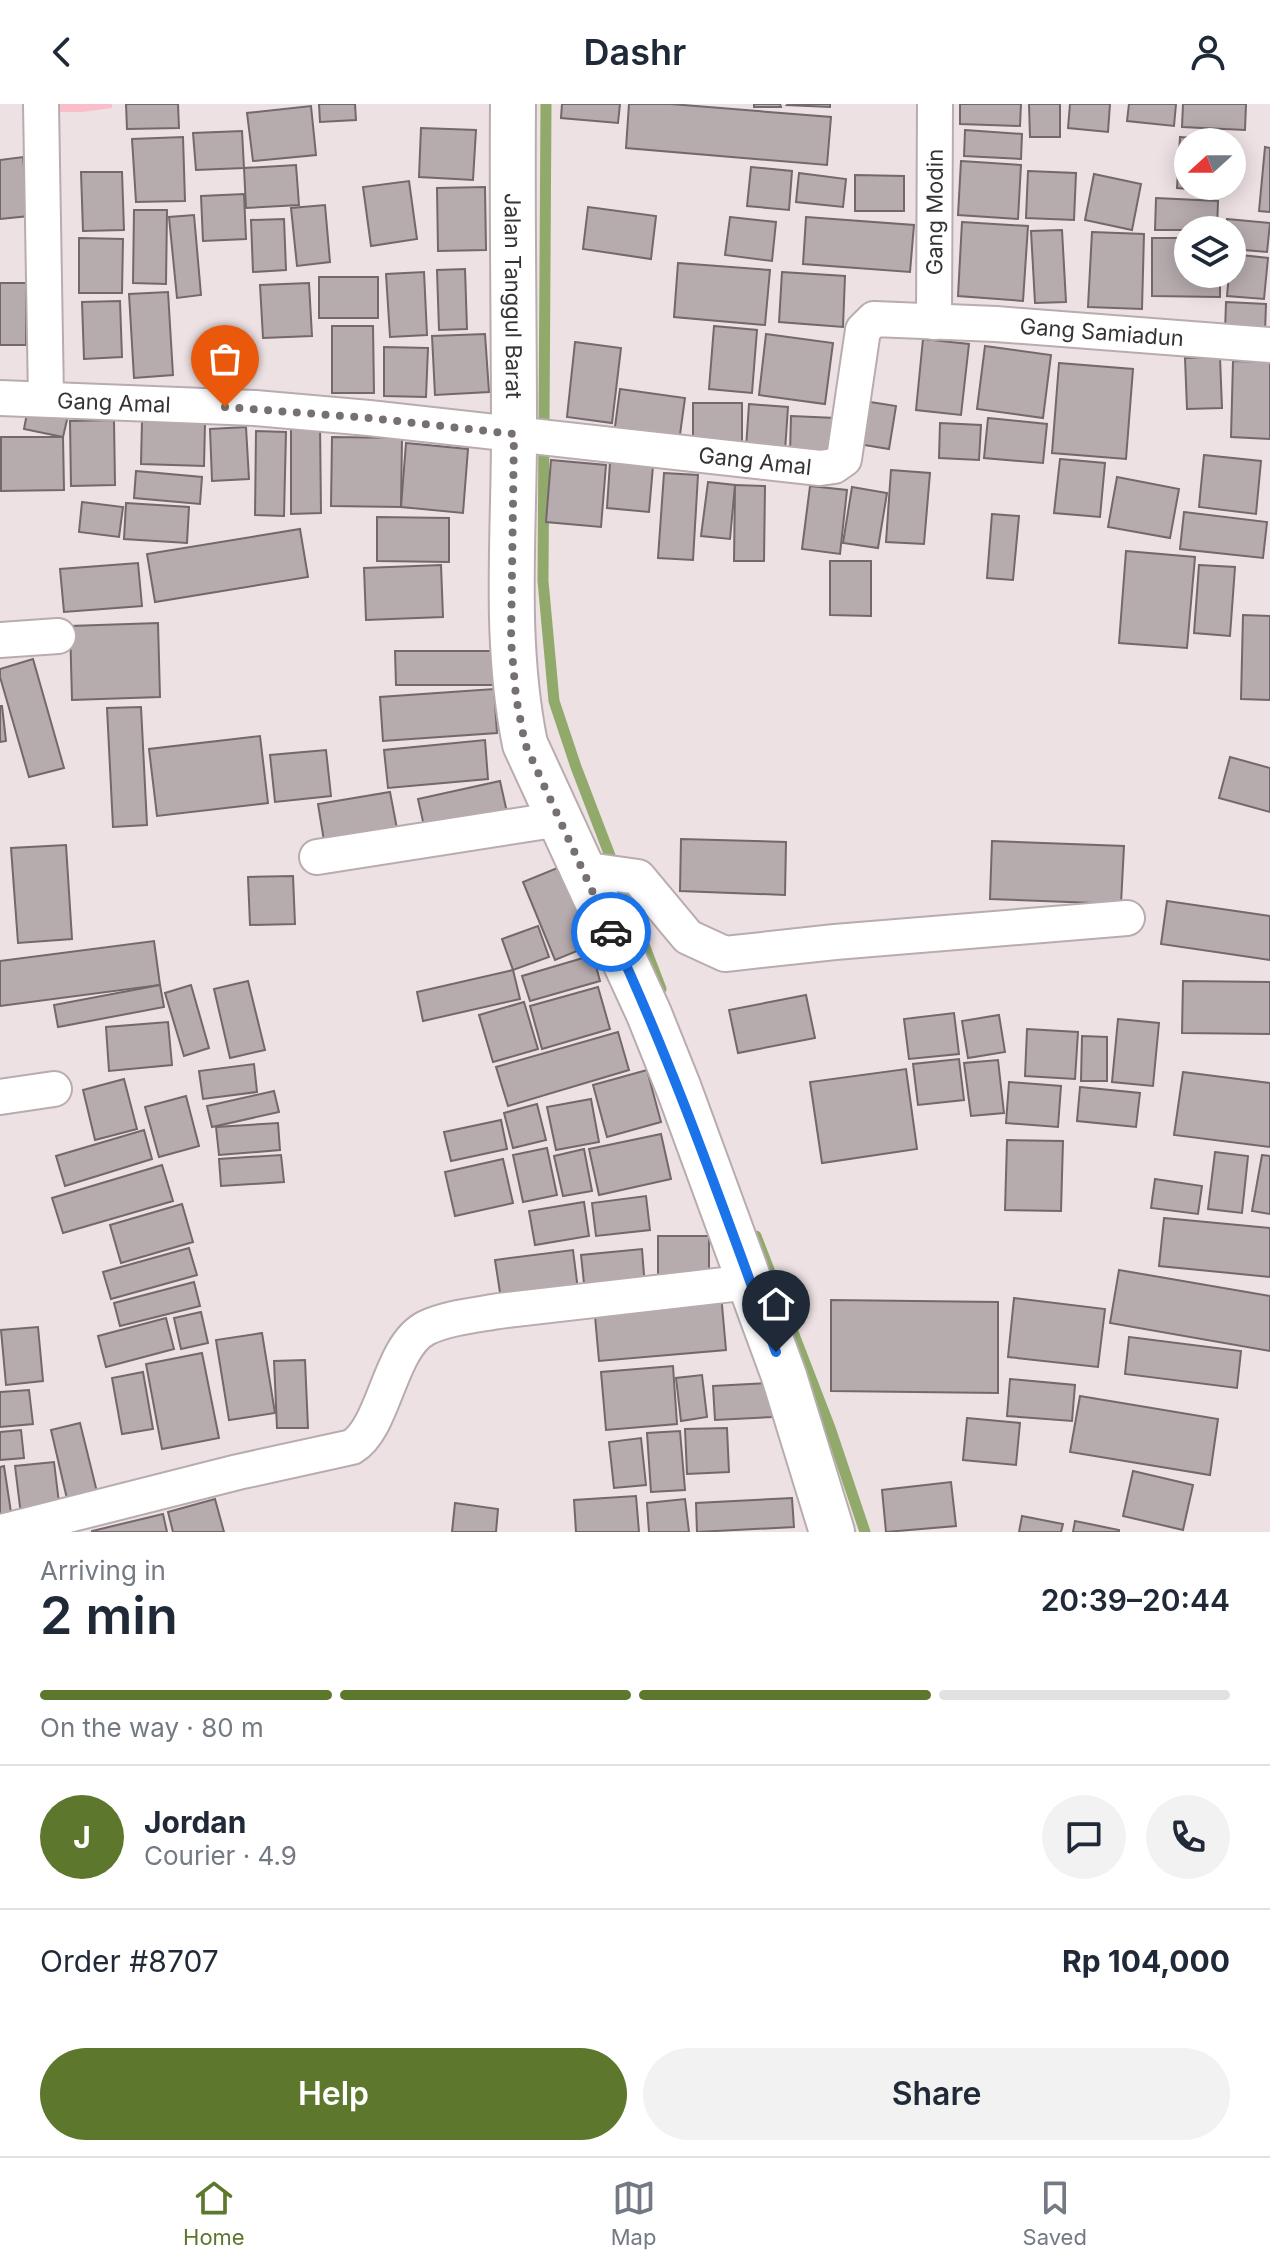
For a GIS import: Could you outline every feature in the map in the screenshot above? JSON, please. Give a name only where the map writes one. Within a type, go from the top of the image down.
[{"type":"street","points":[[41,104],[46,399]]},
{"type":"street","name":"Jalan Tanggul Barat","points":[[513,104],[530,436],[511,641],[516,697],[525,744],[560,819],[590,870],[649,1014],[784,1376],[832,1532]]},
{"type":"street","name":"Gang Modin","points":[[934,322],[935,104]]},
{"type":"street","name":"Gang Amal","points":[[0,398],[255,408],[820,468],[834,466],[844,459],[863,330],[868,323],[874,319],[934,322]]},
{"type":"street","name":"Gang Samiadun","points":[[934,322],[1270,345]]},
{"type":"street","points":[[0,640],[58,636]]},
{"type":"street","points":[[317,857],[560,819]]},
{"type":"street","points":[[590,870],[638,877],[688,937],[725,954],[1127,918]]},
{"type":"street","points":[[0,1097],[54,1089]]},
{"type":"street","points":[[1,1532],[238,1472],[352,1447],[368,1432],[396,1367],[424,1329],[499,1311],[750,1282]]},
{"type":"shaded area","points":[[43,104],[112,104],[112,108],[43,112]]},
{"type":"building","points":[[126,104],[178,104],[179,128],[127,129]]},
{"type":"building","points":[[319,104],[355,104],[356,120],[320,122]]},
{"type":"building","points":[[562,104],[620,104],[618,123],[561,118]]},
{"type":"building","points":[[629,104],[671,104],[831,117],[827,165],[626,148]]},
{"type":"building","points":[[754,104],[780,104],[781,107],[754,107]]},
{"type":"building","points":[[830,104],[830,107],[787,105]]},
{"type":"building","points":[[960,104],[1021,104],[1020,126],[960,124]]},
{"type":"building","points":[[1029,104],[1060,104],[1060,137],[1030,137]]},
{"type":"building","points":[[1070,104],[1110,104],[1108,132],[1068,128]]},
{"type":"building","points":[[1129,104],[1176,104],[1174,126],[1127,121]]},
{"type":"building","points":[[1183,104],[1246,104],[1245,128],[1182,127]]},
{"type":"building","points":[[311,106],[316,155],[253,161],[247,113]]},
{"type":"building","points":[[421,128],[476,130],[473,180],[419,177]]},
{"type":"building","points":[[965,130],[1022,134],[1021,159],[964,156]]},
{"type":"building","points":[[242,131],[244,168],[196,170],[193,133]]},
{"type":"building","points":[[183,137],[185,201],[136,202],[132,139]]},
{"type":"building","points":[[1265,147],[1270,148],[1270,212],[1259,211]]},
{"type":"building","points":[[23,157],[29,216],[0,219],[0,160]]},
{"type":"building","points":[[961,161],[1021,165],[1018,219],[958,215]]},
{"type":"building","points":[[296,165],[299,205],[246,208],[244,168]]},
{"type":"building","points":[[751,167],[792,171],[789,210],[747,206]]},
{"type":"building","points":[[1028,171],[1076,173],[1074,220],[1026,218]]},
{"type":"building","points":[[81,172],[122,172],[124,230],[83,231]]},
{"type":"building","points":[[799,173],[846,179],[843,207],[796,202]]},
{"type":"building","points":[[1094,174],[1141,184],[1132,230],[1085,220]]},
{"type":"building","points":[[855,175],[904,176],[904,211],[855,211]]},
{"type":"building","points":[[409,181],[417,239],[371,246],[363,187]]},
{"type":"building","points":[[485,187],[486,250],[438,251],[437,188]]},
{"type":"building","points":[[244,194],[246,239],[203,241],[201,196]]},
{"type":"building","points":[[1156,198],[1218,201],[1217,216],[1174,216],[1174,230],[1155,230]]},
{"type":"building","points":[[325,205],[330,262],[297,266],[291,208]]},
{"type":"building","points":[[588,207],[656,216],[651,259],[583,249]]},
{"type":"building","points":[[134,210],[167,210],[166,284],[133,283]]},
{"type":"building","points":[[194,215],[201,295],[177,298],[169,217]]},
{"type":"building","points":[[730,217],[776,222],[772,261],[725,255]]},
{"type":"building","points":[[806,217],[914,225],[910,272],[803,264]]},
{"type":"building","points":[[284,219],[286,270],[253,272],[251,220]]},
{"type":"building","points":[[1246,221],[1270,223],[1267,252],[1246,250]]},
{"type":"building","points":[[962,222],[1028,226],[1023,301],[958,296]]},
{"type":"building","points":[[1062,230],[1066,302],[1035,303],[1031,231]]},
{"type":"building","points":[[1092,232],[1144,234],[1142,309],[1088,307]]},
{"type":"building","points":[[79,238],[123,239],[122,293],[79,293]]},
{"type":"building","points":[[1152,238],[1174,238],[1174,288],[1220,288],[1220,297],[1152,296]]},
{"type":"building","points":[[1246,256],[1268,258],[1264,299],[1227,296],[1228,288],[1246,288]]},
{"type":"building","points":[[678,263],[770,270],[765,325],[674,317]]},
{"type":"building","points":[[465,269],[467,329],[439,330],[437,270]]},
{"type":"building","points":[[424,272],[427,335],[390,337],[386,274]]},
{"type":"building","points":[[782,272],[845,276],[843,327],[779,322]]},
{"type":"building","points":[[319,277],[378,277],[378,318],[319,318]]},
{"type":"building","points":[[0,283],[26,283],[26,345],[0,345]]},
{"type":"building","points":[[309,283],[312,336],[263,338],[260,285]]},
{"type":"building","points":[[168,292],[173,375],[134,378],[129,294]]},
{"type":"building","points":[[120,301],[122,357],[84,359],[82,302]]},
{"type":"building","points":[[1226,302],[1266,304],[1265,332],[1225,331]]},
{"type":"building","points":[[332,326],[373,326],[374,393],[332,393]]},
{"type":"building","points":[[714,326],[757,330],[752,393],[709,389]]},
{"type":"building","points":[[485,334],[489,392],[435,395],[432,336]]},
{"type":"building","points":[[766,334],[833,343],[825,404],[759,395]]},
{"type":"building","points":[[923,339],[969,344],[961,415],[916,410]]},
{"type":"building","points":[[575,342],[621,348],[612,423],[567,417]]},
{"type":"building","points":[[985,346],[1051,355],[1043,418],[977,409]]},
{"type":"building","points":[[384,347],[428,348],[426,397],[384,396]]},
{"type":"building","points":[[1220,357],[1222,408],[1187,409],[1185,358]]},
{"type":"building","points":[[1233,361],[1270,362],[1270,439],[1231,437]]},
{"type":"building","points":[[1059,363],[1133,369],[1126,459],[1052,453]]},
{"type":"building","points":[[620,389],[685,398],[679,442],[614,434]]},
{"type":"building","points":[[864,401],[896,406],[889,449],[858,444]]},
{"type":"building","points":[[29,403],[69,411],[63,437],[24,429]]},
{"type":"building","points":[[693,403],[742,403],[742,445],[693,446]]},
{"type":"building","points":[[749,404],[788,407],[785,451],[746,448]]},
{"type":"building","points":[[791,416],[836,418],[835,455],[790,454]]},
{"type":"building","points":[[988,418],[1047,424],[1043,463],[984,458]]},
{"type":"building","points":[[114,420],[115,485],[71,486],[70,421]]},
{"type":"building","points":[[142,421],[205,423],[204,466],[141,464]]},
{"type":"building","points":[[291,423],[320,423],[321,513],[291,514]]},
{"type":"building","points":[[940,423],[981,425],[979,460],[939,458]]},
{"type":"building","points":[[246,427],[249,479],[212,481],[210,429]]},
{"type":"building","points":[[256,431],[286,432],[284,516],[255,515]]},
{"type":"building","points":[[1,437],[63,437],[64,490],[1,491]]},
{"type":"building","points":[[332,437],[402,438],[401,507],[331,506]]},
{"type":"building","points":[[406,443],[468,449],[463,513],[401,507]]},
{"type":"building","points":[[1204,455],[1261,461],[1256,514],[1199,507]]},
{"type":"building","points":[[1060,459],[1105,463],[1100,517],[1054,513]]},
{"type":"building","points":[[551,460],[606,465],[601,527],[546,522]]},
{"type":"building","points":[[610,462],[653,466],[649,512],[607,508]]},
{"type":"building","points":[[891,470],[930,473],[924,544],[886,542]]},
{"type":"building","points":[[136,471],[202,477],[200,504],[134,498]]},
{"type":"building","points":[[664,473],[698,475],[693,560],[658,558]]},
{"type":"building","points":[[1117,477],[1179,489],[1170,538],[1108,527]]},
{"type":"building","points":[[708,482],[735,485],[730,539],[701,536]]},
{"type":"building","points":[[735,485],[765,486],[764,561],[734,561]]},
{"type":"building","points":[[810,486],[847,490],[840,554],[802,549]]},
{"type":"building","points":[[852,487],[887,493],[878,548],[843,543]]},
{"type":"building","points":[[82,502],[123,507],[119,537],[79,532]]},
{"type":"building","points":[[126,503],[189,507],[187,543],[124,539]]},
{"type":"building","points":[[1184,512],[1267,522],[1263,558],[1180,549]]},
{"type":"building","points":[[992,514],[1019,516],[1013,580],[987,578]]},
{"type":"building","points":[[377,517],[449,518],[449,562],[377,561]]},
{"type":"building","points":[[300,529],[308,577],[155,602],[147,554]]},
{"type":"building","points":[[1126,551],[1195,557],[1187,648],[1119,643]]},
{"type":"building","points":[[830,561],[871,561],[871,616],[830,615]]},
{"type":"building","points":[[138,563],[142,606],[64,612],[60,569]]},
{"type":"building","points":[[441,565],[443,617],[366,620],[364,568]]},
{"type":"building","points":[[1199,565],[1235,567],[1230,636],[1194,633]]},
{"type":"building","points":[[1243,615],[1270,616],[1270,700],[1241,699]]},
{"type":"building","points":[[158,623],[160,697],[72,700],[70,626]]},
{"type":"building","points":[[395,651],[494,651],[494,685],[396,685]]},
{"type":"building","points":[[33,659],[64,768],[29,777],[0,669]]},
{"type":"building","points":[[494,689],[497,733],[383,741],[380,697]]},
{"type":"building","points":[[0,706],[6,741],[0,742]]},
{"type":"building","points":[[141,707],[147,825],[113,827],[107,708]]},
{"type":"building","points":[[260,736],[268,803],[157,816],[149,749]]},
{"type":"building","points":[[485,740],[488,779],[388,788],[384,750]]},
{"type":"building","points":[[326,750],[331,796],[275,802],[270,755]]},
{"type":"building","points":[[1230,757],[1270,768],[1270,812],[1219,798]]},
{"type":"building","points":[[500,781],[508,817],[426,835],[418,799]]},
{"type":"building","points":[[390,792],[398,834],[325,847],[318,804]]},
{"type":"building","points":[[681,839],[786,842],[785,895],[680,891]]},
{"type":"building","points":[[992,841],[1124,846],[1121,904],[990,899]]},
{"type":"building","points":[[66,845],[72,939],[18,943],[11,848]]},
{"type":"building","points":[[567,864],[599,942],[555,960],[523,882]]},
{"type":"building","points":[[293,876],[295,924],[250,925],[248,877]]},
{"type":"building","points":[[1167,901],[1270,916],[1270,960],[1161,944]]},
{"type":"building","points":[[538,926],[549,957],[513,970],[502,939]]},
{"type":"building","points":[[154,941],[160,985],[0,1006],[0,961]]},
{"type":"building","points":[[593,955],[600,981],[530,1001],[522,976]]},
{"type":"building","points":[[513,970],[520,999],[423,1021],[417,992]]},
{"type":"building","points":[[248,981],[265,1050],[230,1058],[214,989]]},
{"type":"building","points":[[1183,981],[1270,982],[1270,1034],[1182,1033]]},
{"type":"building","points":[[160,985],[164,1007],[58,1027],[54,1005]]},
{"type":"building","points":[[191,985],[209,1048],[184,1056],[165,993]]},
{"type":"building","points":[[598,987],[610,1029],[542,1049],[530,1006]]},
{"type":"building","points":[[806,995],[815,1038],[738,1053],[729,1010]]},
{"type":"building","points":[[524,1002],[538,1049],[493,1062],[479,1015]]},
{"type":"building","points":[[954,1013],[959,1054],[909,1059],[904,1019]]},
{"type":"building","points":[[999,1015],[1005,1052],[968,1058],[962,1021]]},
{"type":"building","points":[[1118,1019],[1159,1023],[1153,1086],[1112,1082]]},
{"type":"building","points":[[168,1022],[172,1065],[109,1071],[106,1027]]},
{"type":"building","points":[[1027,1029],[1078,1032],[1075,1079],[1025,1076]]},
{"type":"building","points":[[618,1032],[629,1070],[508,1106],[496,1067]]},
{"type":"building","points":[[1082,1036],[1107,1037],[1107,1081],[1081,1081]]},
{"type":"building","points":[[959,1059],[964,1100],[918,1105],[913,1064]]},
{"type":"building","points":[[998,1060],[1004,1113],[971,1116],[964,1063]]},
{"type":"building","points":[[254,1064],[257,1092],[203,1099],[199,1071]]},
{"type":"building","points":[[906,1069],[917,1149],[822,1163],[810,1082]]},
{"type":"building","points":[[647,1070],[661,1122],[607,1137],[593,1085]]},
{"type":"building","points":[[1183,1072],[1270,1083],[1270,1147],[1174,1135]]},
{"type":"building","points":[[124,1079],[137,1129],[95,1140],[83,1090]]},
{"type":"building","points":[[1009,1082],[1061,1086],[1058,1127],[1006,1123]]},
{"type":"building","points":[[1080,1087],[1140,1093],[1136,1127],[1077,1121]]},
{"type":"building","points":[[274,1091],[279,1112],[212,1127],[207,1106]]},
{"type":"building","points":[[186,1096],[199,1146],[159,1157],[145,1107]]},
{"type":"building","points":[[591,1099],[599,1142],[556,1150],[547,1107]]},
{"type":"building","points":[[537,1104],[546,1140],[513,1148],[504,1113]]},
{"type":"building","points":[[501,1120],[507,1149],[451,1161],[444,1132]]},
{"type":"building","points":[[278,1123],[280,1150],[219,1155],[216,1127]]},
{"type":"building","points":[[144,1130],[152,1159],[65,1186],[56,1156]]},
{"type":"building","points":[[661,1134],[671,1179],[599,1195],[589,1149]]},
{"type":"building","points":[[1007,1140],[1063,1141],[1061,1211],[1005,1210]]},
{"type":"building","points":[[547,1148],[557,1195],[523,1202],[513,1155]]},
{"type":"building","points":[[584,1149],[592,1191],[563,1196],[554,1156]]},
{"type":"building","points":[[1215,1152],[1248,1156],[1242,1213],[1208,1209]]},
{"type":"building","points":[[281,1155],[284,1182],[221,1186],[219,1159]]},
{"type":"building","points":[[1262,1155],[1270,1156],[1270,1214],[1252,1211]]},
{"type":"building","points":[[503,1159],[513,1203],[455,1216],[445,1172]]},
{"type":"building","points":[[162,1165],[173,1201],[63,1233],[52,1198]]},
{"type":"building","points":[[1155,1179],[1202,1186],[1198,1214],[1151,1208]]},
{"type":"building","points":[[646,1196],[650,1230],[596,1236],[592,1203]]},
{"type":"building","points":[[584,1202],[589,1236],[535,1245],[529,1211]]},
{"type":"building","points":[[182,1204],[193,1242],[121,1263],[110,1225]]},
{"type":"building","points":[[1164,1218],[1270,1228],[1270,1277],[1159,1266]]},
{"type":"building","points":[[658,1236],[709,1236],[709,1280],[658,1280]]},
{"type":"building","points":[[189,1248],[197,1275],[111,1299],[103,1272]]},
{"type":"building","points":[[642,1249],[645,1288],[585,1293],[581,1255]]},
{"type":"building","points":[[573,1250],[578,1290],[501,1299],[495,1260]]},
{"type":"building","points":[[1119,1270],[1270,1296],[1270,1351],[1110,1323]]},
{"type":"building","points":[[194,1282],[200,1306],[120,1326],[114,1303]]},
{"type":"building","points":[[721,1294],[726,1350],[599,1361],[594,1305]]},
{"type":"building","points":[[1014,1298],[1105,1309],[1098,1367],[1008,1357]]},
{"type":"building","points":[[831,1300],[998,1302],[998,1393],[831,1391]]},
{"type":"building","points":[[201,1312],[208,1343],[181,1349],[174,1318]]},
{"type":"building","points":[[166,1318],[174,1349],[106,1367],[98,1336]]},
{"type":"building","points":[[38,1327],[43,1381],[6,1385],[1,1330]]},
{"type":"building","points":[[262,1333],[275,1413],[229,1420],[216,1340]]},
{"type":"building","points":[[1129,1337],[1241,1351],[1237,1388],[1125,1374]]},
{"type":"building","points":[[202,1353],[219,1438],[162,1449],[146,1364]]},
{"type":"building","points":[[305,1360],[308,1428],[277,1428],[274,1361]]},
{"type":"building","points":[[673,1366],[677,1424],[606,1430],[601,1372]]},
{"type":"building","points":[[143,1372],[153,1429],[122,1434],[112,1378]]},
{"type":"building","points":[[702,1375],[707,1417],[681,1421],[676,1378]]},
{"type":"building","points":[[1010,1379],[1075,1385],[1072,1421],[1007,1416]]},
{"type":"building","points":[[770,1383],[772,1417],[715,1420],[713,1386]]},
{"type":"building","points":[[29,1390],[33,1424],[0,1427],[0,1392]]},
{"type":"building","points":[[1080,1396],[1218,1419],[1210,1475],[1070,1452]]},
{"type":"building","points":[[967,1418],[1020,1423],[1016,1465],[963,1460]]},
{"type":"building","points":[[80,1423],[98,1496],[68,1503],[51,1430]]},
{"type":"building","points":[[727,1428],[729,1472],[687,1474],[685,1429]]},
{"type":"building","points":[[21,1430],[24,1458],[0,1460],[0,1432]]},
{"type":"building","points":[[680,1431],[685,1490],[651,1492],[647,1433]]},
{"type":"building","points":[[641,1438],[646,1485],[614,1488],[609,1442]]},
{"type":"building","points":[[54,1462],[60,1511],[21,1515],[15,1466]]},
{"type":"building","points":[[4,1466],[12,1519],[0,1520],[0,1467]]},
{"type":"building","points":[[1133,1471],[1193,1485],[1183,1530],[1123,1516]]},
{"type":"building","points":[[951,1482],[956,1526],[886,1532],[882,1490]]},
{"type":"building","points":[[636,1496],[639,1532],[576,1532],[574,1500]]},
{"type":"building","points":[[792,1498],[794,1527],[697,1532],[696,1503]]},
{"type":"building","points":[[215,1499],[224,1532],[173,1532],[168,1512]]},
{"type":"building","points":[[685,1499],[689,1532],[649,1532],[647,1503]]},
{"type":"building","points":[[455,1503],[498,1509],[496,1532],[452,1532]]},
{"type":"building","points":[[163,1514],[167,1532],[92,1532],[92,1531]]},
{"type":"building","points":[[1022,1516],[1063,1524],[1061,1532],[1019,1532]]},
{"type":"building","points":[[1075,1521],[1119,1530],[1119,1532],[1073,1532]]},
{"type":"waterway","points":[[546,104],[543,581],[554,701],[661,989]]},
{"type":"waterway","points":[[756,1236],[830,1428],[865,1532]]},
{"type":"way so far","points":[[225,407],[369,418],[514,434],[511,641],[516,697],[525,744],[611,932]]},
{"type":"route","points":[[611,932],[679,1089],[776,1352]]}]
